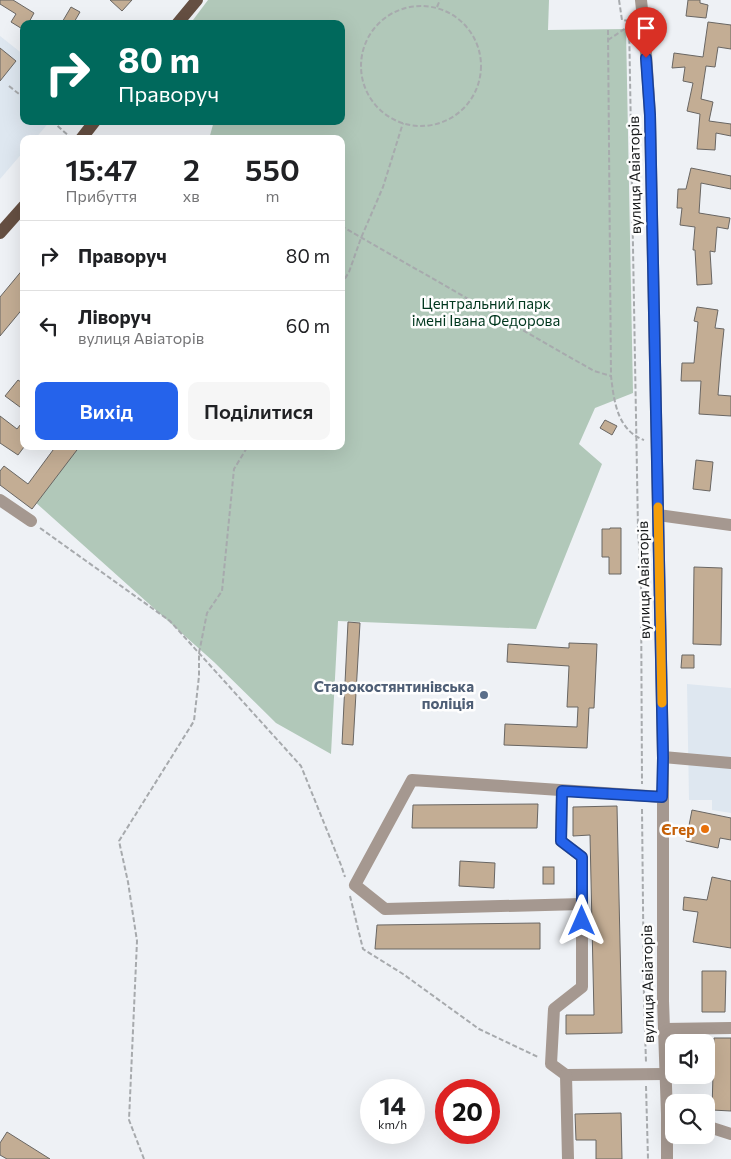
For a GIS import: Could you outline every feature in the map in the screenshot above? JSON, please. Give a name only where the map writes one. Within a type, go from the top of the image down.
[{"type":"main road","points":[[180,20],[197,0]]},
{"type":"main road","points":[[84,135],[93,125]]},
{"type":"main road","points":[[0,234],[20,211]]},
{"type":"street","name":"вулиця Авіаторів","points":[[641,0],[646,38],[650,115],[663,758],[665,1074]]},
{"type":"street","points":[[0,500],[31,521]]},
{"type":"street","points":[[658,515],[731,525]]},
{"type":"street","points":[[663,758],[731,763]]},
{"type":"street","points":[[582,904],[385,909],[355,885],[412,780],[662,797]]},
{"type":"street","points":[[562,791],[561,841],[582,857],[582,987],[554,1009],[552,1064],[566,1075],[665,1074]]},
{"type":"street","points":[[664,1029],[731,1028]]},
{"type":"street","points":[[566,1075],[568,1159]]},
{"type":"street","points":[[715,1129],[731,1134]]},
{"type":"street","name":"вулиця Авіаторів","points":[[667,1159],[668,1144]]},
{"type":"path","points":[[437,7],[440,0]]},
{"type":"path","points":[[619,0],[622,20],[629,21],[636,437],[641,579],[644,1001],[648,1159]]},
{"type":"path","points":[[416,6],[437,7],[462,22],[474,36],[480,54],[481,72],[476,90],[466,106],[452,117],[435,124],[416,126],[403,124],[379,110],[370,99],[364,87],[361,73],[361,59],[364,46],[370,33],[379,22],[390,14],[403,8],[416,6]]},
{"type":"path","points":[[608,40],[629,25]]},
{"type":"path","points":[[608,30],[611,376],[616,409],[621,420],[636,437],[656,444]]},
{"type":"path","points":[[9,86],[20,95]]},
{"type":"path","points":[[345,278],[383,187],[403,124]]},
{"type":"path","points":[[56,125],[68,135]]},
{"type":"path","points":[[345,228],[594,371],[611,376]]},
{"type":"path","points":[[144,1159],[129,1120],[136,941],[128,882],[119,840],[194,722],[199,676],[199,653],[207,613],[222,591],[234,469],[246,450]]},
{"type":"path","points":[[31,521],[170,621],[301,766],[342,865],[346,883]]},
{"type":"path","points":[[349,893],[363,949],[403,974],[479,1029],[552,1064]]},
{"type":"shaded area","points":[[0,36],[20,52],[20,125],[47,125],[38,135],[20,135],[20,156],[0,179]]},
{"type":"shaded area","points":[[687,684],[731,688],[731,813],[712,810],[712,800],[689,800]]},
{"type":"green space","name":"Центральний парк імені Івана Федорова","points":[[208,0],[549,0],[548,30],[626,29],[633,393],[595,408],[579,444],[602,464],[536,629],[338,621],[331,754],[276,723],[214,662],[25,493],[58,450],[345,450],[345,135],[210,135],[213,125],[345,125],[345,20],[193,20]]},
{"type":"building","points":[[0,0],[13,0],[34,13],[30,20],[20,20],[20,28],[11,22],[16,14],[0,4]]},
{"type":"building","points":[[110,0],[132,0],[122,11]]},
{"type":"building","points":[[688,0],[700,0],[700,3],[708,5],[706,18],[686,16]]},
{"type":"building","points":[[71,7],[80,12],[75,20],[63,20]]},
{"type":"building","points":[[708,22],[731,25],[731,49],[718,47],[715,67],[706,66],[701,99],[713,102],[709,121],[731,124],[731,136],[716,133],[715,150],[697,149],[700,114],[687,111],[693,83],[683,81],[685,67],[672,68],[674,53],[703,57]]},
{"type":"building","points":[[0,48],[16,61],[0,81]]},
{"type":"building","points":[[691,168],[731,176],[731,189],[701,183],[699,213],[730,218],[728,229],[717,227],[715,252],[710,251],[712,284],[697,285],[695,250],[693,250],[695,227],[680,225],[682,208],[677,208],[678,189],[686,189]]},
{"type":"building","points":[[20,273],[20,312],[0,336],[0,297]]},
{"type":"building","points":[[697,307],[718,310],[715,328],[724,329],[718,395],[731,396],[731,416],[699,414],[701,381],[681,381],[682,363],[694,363],[698,322],[694,321]]},
{"type":"building","points":[[18,380],[20,381],[20,407],[5,396]]},
{"type":"building","points":[[0,416],[17,429],[20,425],[20,450],[22,450],[18,455],[0,443]]},
{"type":"building","points":[[605,420],[617,426],[612,435],[600,428]]},
{"type":"building","points":[[53,450],[77,450],[32,509],[0,485],[0,471],[4,466],[28,484]]},
{"type":"building","points":[[696,460],[713,462],[710,491],[693,489]]},
{"type":"building","points":[[621,528],[621,574],[609,574],[609,557],[602,557],[602,529]]},
{"type":"building","points":[[694,567],[722,568],[721,645],[693,644]]},
{"type":"building","points":[[348,622],[360,623],[353,745],[342,744]]},
{"type":"building","points":[[569,643],[597,644],[594,708],[589,708],[587,748],[504,745],[505,724],[577,727],[578,707],[567,707],[569,666],[507,662],[508,644],[569,648]]},
{"type":"building","points":[[682,655],[694,655],[694,668],[681,668]]},
{"type":"building","points":[[538,804],[537,828],[412,828],[413,805]]},
{"type":"building","points":[[617,806],[622,1033],[566,1034],[566,1015],[594,1015],[590,835],[573,836],[573,807]]},
{"type":"building","name":"Єгер","points":[[692,810],[731,818],[731,840],[720,838],[718,848],[686,841]]},
{"type":"building","points":[[460,861],[495,863],[494,888],[459,886]]},
{"type":"building","points":[[543,867],[554,867],[554,884],[543,884]]},
{"type":"building","points":[[712,877],[731,881],[731,948],[693,942],[698,912],[683,910],[684,897],[707,900]]},
{"type":"building","points":[[540,923],[540,949],[375,949],[377,925]]},
{"type":"building","points":[[702,971],[726,971],[725,1012],[702,1012]]},
{"type":"building","points":[[715,1038],[731,1038],[731,1111],[715,1110],[715,1094],[712,1094],[713,1084],[715,1084]]},
{"type":"building","points":[[621,1113],[622,1159],[596,1159],[596,1140],[576,1140],[575,1114]]},
{"type":"building","points":[[7,1132],[50,1159],[7,1159],[0,1155],[0,1143]]},
{"type":"slow traffic","points":[[658,507],[662,703]]},
{"type":"place","name":"Старокостянтинівська поліція","points":[[484,695]]},
{"type":"place","name":"Єгер","points":[[705,829]]},
{"type":"route","points":[[582,921],[582,857],[561,841],[562,791],[662,797],[663,758],[650,115],[646,58]]}]
